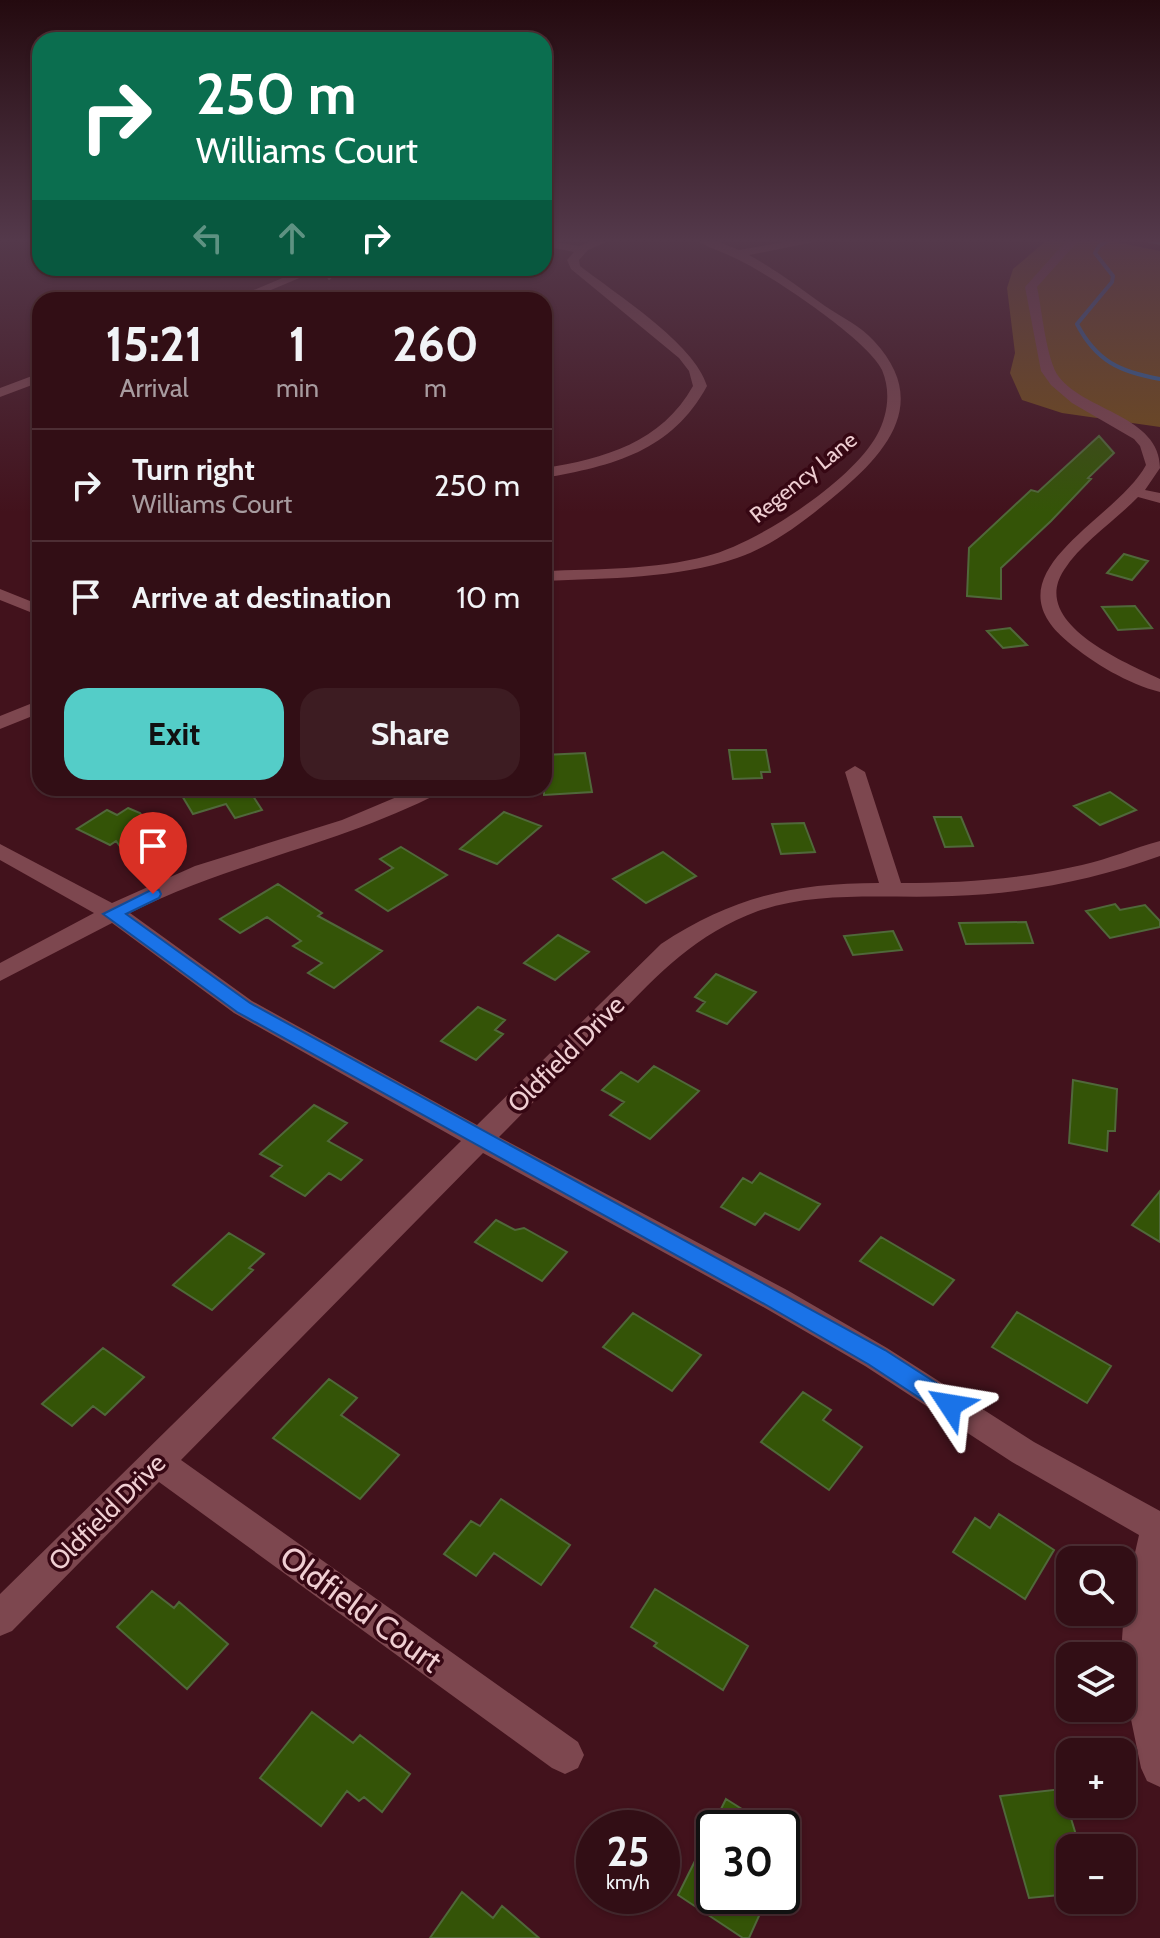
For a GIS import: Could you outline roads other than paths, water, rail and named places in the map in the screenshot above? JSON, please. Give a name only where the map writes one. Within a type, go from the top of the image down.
[{"type":"street","points":[[552,471],[596,463],[641,444],[685,413],[700,386],[696,371],[684,355],[654,330]]},
{"type":"street","name":"Regency Lane","points":[[552,576],[644,571],[729,556],[769,537],[864,465],[875,452],[896,408],[888,372],[877,354],[853,330]]},
{"type":"street","points":[[1040,330],[1048,371],[1055,383],[1066,393],[1130,429],[1147,445],[1154,465],[1136,492],[1060,565],[1049,581],[1051,613],[1066,632],[1090,652],[1160,686]]},
{"type":"street","points":[[0,393],[32,382]]},
{"type":"street","points":[[1136,492],[1160,498]]},
{"type":"street","points":[[0,594],[32,608]]},
{"type":"street","points":[[0,723],[32,709]]},
{"type":"street","points":[[855,772],[892,889]]},
{"type":"street","points":[[0,973],[112,914],[201,872],[383,812],[417,796]]},
{"type":"street","name":"Oldfield Drive","points":[[0,1619],[669,950],[689,936],[730,914],[779,898],[892,889],[1009,885],[1074,875],[1160,848]]},
{"type":"street","points":[[0,851],[134,925],[243,1007],[801,1314],[876,1357],[1023,1452],[1158,1529],[1140,1618],[1148,1715],[1160,1768]]},
{"type":"street","name":"Oldfield Court","points":[[157,1462],[565,1755]]},
{"type":"waterway","points":[[1080,330],[1092,347],[1111,363],[1133,373],[1160,379]]}]
